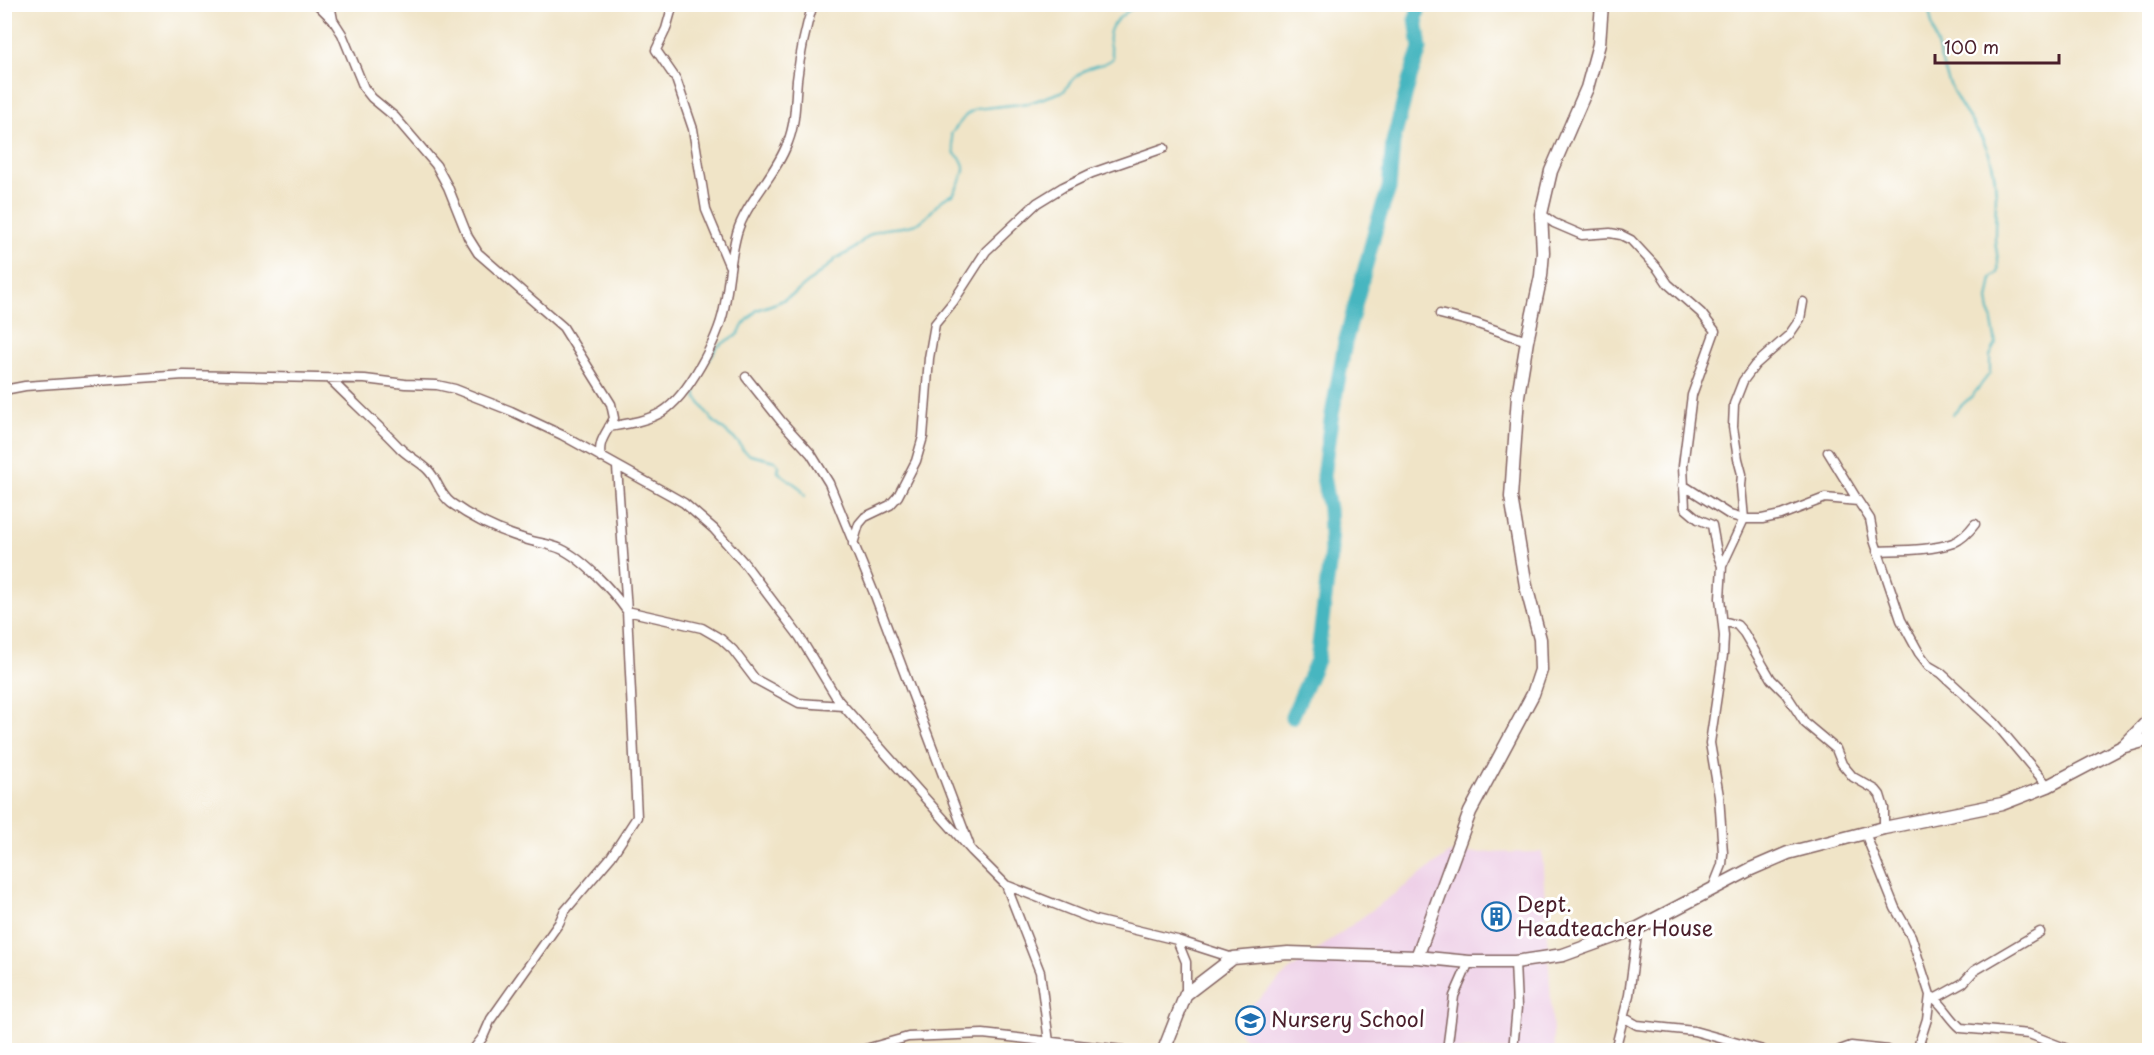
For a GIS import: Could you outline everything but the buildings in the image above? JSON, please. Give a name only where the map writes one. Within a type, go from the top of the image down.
[{"type":"street","points":[[317,4],[333,20],[342,34],[364,88],[372,99],[395,117],[436,165],[448,187],[468,237],[478,253],[563,327],[610,404],[614,418],[600,441],[601,458]]},
{"type":"street","points":[[330,4],[333,20]]},
{"type":"street","points":[[673,4],[666,29],[656,50],[676,79],[693,129],[706,210],[730,266]]},
{"type":"street","points":[[609,427],[652,417],[663,411],[679,395],[714,342],[724,308],[737,231],[747,210],[772,176],[788,143],[794,124],[803,38],[813,4]]},
{"type":"street","points":[[1418,957],[1473,805],[1533,694],[1541,670],[1540,639],[1524,576],[1511,497],[1518,396],[1541,276],[1543,252],[1541,214],[1551,171],[1587,88],[1599,44],[1602,4]]},
{"type":"street","points":[[854,544],[859,524],[865,517],[890,505],[898,496],[915,461],[923,437],[929,358],[935,324],[953,302],[986,252],[1015,222],[1063,187],[1092,173],[1164,148]]},
{"type":"street","points":[[1541,214],[1582,236],[1610,233],[1631,240],[1658,269],[1668,284],[1701,312],[1710,323],[1714,331],[1692,395],[1684,455],[1683,485],[1685,508],[1698,519],[1712,525],[1714,529],[1717,553],[1722,566]]},
{"type":"street","points":[[1712,891],[1723,859],[1719,796],[1710,743],[1722,667],[1723,621],[1720,598],[1722,566],[1744,519],[1742,474],[1733,427],[1734,404],[1743,381],[1755,365],[1789,335],[1800,319],[1803,302]]},
{"type":"street","points":[[1440,314],[1475,322],[1527,341]]},
{"type":"street","points":[[4,390],[184,375],[365,379],[437,385],[454,389],[511,411],[562,435],[684,503],[714,529],[744,563],[799,636],[843,706],[972,851],[1006,885],[1095,920],[1177,940],[1233,958],[1288,953],[1418,957],[1469,962],[1515,962],[1563,955],[1638,928],[1712,891],[1751,868],[1788,853],[1884,828],[2002,804],[2048,786],[2124,746],[2150,739]]},
{"type":"street","points":[[747,377],[780,421],[811,454],[829,483],[972,851]]},
{"type":"street","points":[[330,379],[400,448],[428,470],[440,492],[449,502],[494,528],[561,549],[585,565],[620,600],[627,611],[702,628],[721,639],[733,650],[755,679],[799,703],[843,706]]},
{"type":"street","points":[[1828,452],[1870,519],[1877,551],[1901,620],[1919,652],[1929,666],[1995,723],[2048,786]]},
{"type":"street","points":[[473,1050],[483,1037],[491,1019],[559,923],[564,912],[611,857],[637,817],[617,467]]},
{"type":"street","points":[[1683,485],[1730,515],[1744,519],[1762,519],[1781,515],[1825,498],[1858,501]]},
{"type":"street","points":[[1877,551],[1953,543],[1975,524]]},
{"type":"street","points":[[1723,621],[1737,625],[1744,633],[1771,679],[1786,694],[1805,723],[1836,749],[1842,764],[1852,777],[1876,790],[1880,795],[1884,808],[1884,828]]},
{"type":"street","points":[[2124,746],[2150,719]]},
{"type":"street","points":[[1865,833],[1895,908],[1911,936],[1933,996],[1954,1022],[1961,1028],[2029,1034],[2070,1050]]},
{"type":"street","points":[[1006,885],[1040,972],[1050,1050]]},
{"type":"street","points":[[1615,1050],[1629,995],[1638,928]]},
{"type":"street","points":[[1933,996],[1963,982],[1974,971],[2040,932]]},
{"type":"street","points":[[1164,1050],[1186,994],[1186,962],[1177,940]]},
{"type":"street","points":[[1186,994],[1233,958]]},
{"type":"street","points":[[1447,1050],[1454,996],[1469,962]]},
{"type":"street","points":[[1513,1050],[1517,1013],[1515,962]]},
{"type":"street","points":[[1917,1050],[1933,996]]},
{"type":"street","points":[[1623,1017],[1637,1025],[1694,1031],[1763,1050]]},
{"type":"street","points":[[862,1050],[908,1037],[983,1034],[1123,1050]]},
{"type":"street","points":[[1840,1050],[1851,1046],[1888,1050]]},
{"type":"shaded area","points":[[1542,852],[1554,1050],[1252,1050],[1233,1022],[1290,970],[1450,853]]},
{"type":"waterway","points":[[706,364],[717,347],[738,334],[757,310],[794,294],[836,258],[851,251],[871,234],[889,228],[914,225],[923,220],[939,203],[953,195],[961,179],[963,163],[955,154],[951,134],[966,115],[976,109],[1029,103],[1064,91],[1081,73],[1107,63],[1113,58],[1109,43],[1110,30],[1118,19],[1139,4]]},
{"type":"waterway","points":[[1292,717],[1317,660],[1331,551],[1329,509],[1323,476],[1331,420],[1345,343],[1378,220],[1389,189],[1393,142],[1420,49],[1416,18],[1420,4]]},
{"type":"waterway","points":[[1925,4],[1929,11],[1947,78],[1987,149],[1991,158],[1995,185],[1998,273],[1992,278],[1988,300],[1996,344],[1990,356],[1990,373],[1973,395],[1952,414]]},
{"type":"waterway","points":[[698,376],[695,386],[696,397],[712,420],[750,455],[775,461],[779,466],[778,472],[800,488],[805,496]]},
{"type":"place","name":"Dept. Headteacher House","points":[[1496,917]]},
{"type":"place","name":"Nursery School","points":[[1250,1020]]}]
